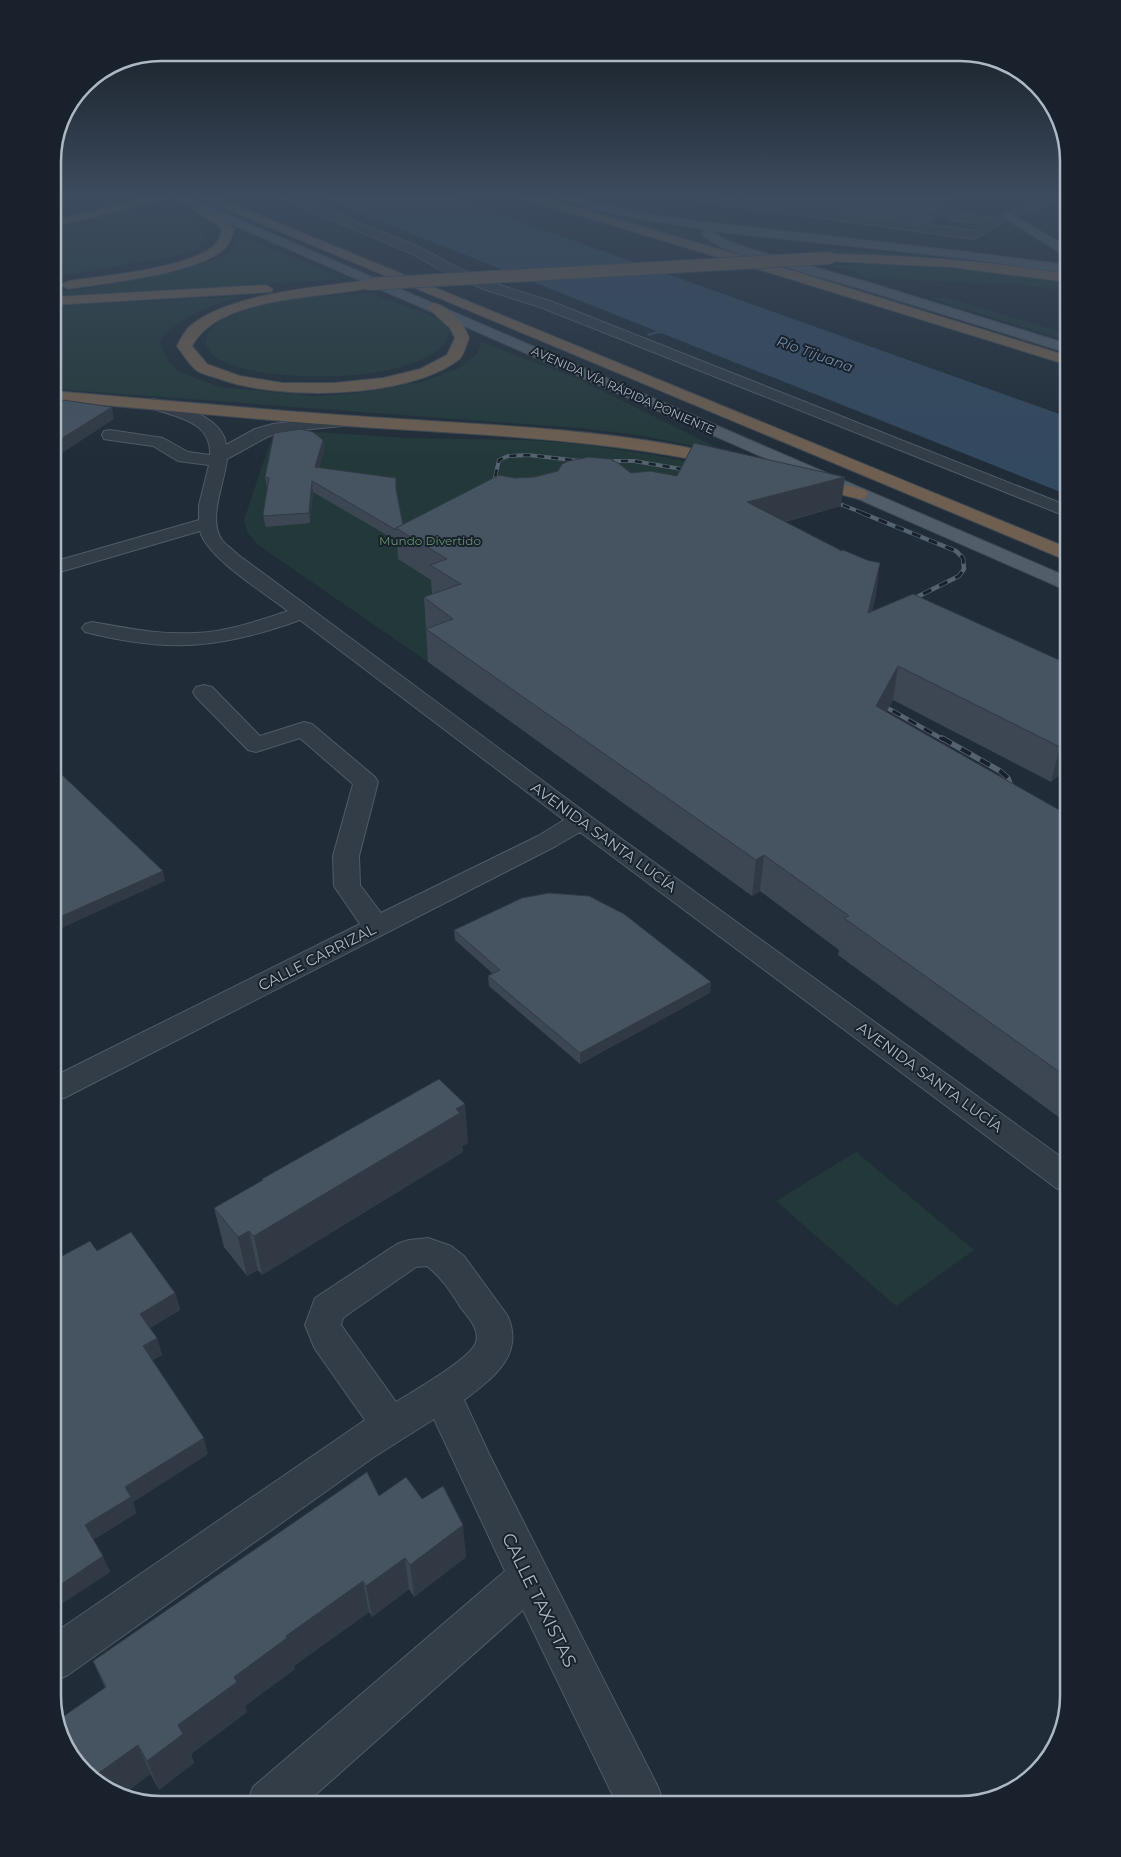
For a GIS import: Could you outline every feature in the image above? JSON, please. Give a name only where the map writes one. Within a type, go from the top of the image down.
[{"type":"highway","points":[[369,284],[272,298],[226,313],[193,330],[184,346],[186,354],[193,362],[216,374],[241,382],[270,386],[333,388],[381,384],[434,369],[448,362],[458,353],[462,339],[460,331],[434,307]]},
{"type":"highway","points":[[61,301],[375,284]]},
{"type":"highway","name":"AVENIDA VÍA RÁPIDA PONIENTE","points":[[415,284],[1060,552]]},
{"type":"highway","points":[[820,284],[1060,359]]},
{"type":"highway","points":[[61,399],[154,404],[342,421],[559,436],[684,452],[739,464]]},
{"type":"highway","points":[[767,471],[859,494]]},
{"type":"main road","name":"AVENIDA VÍA RÁPIDA PONIENTE","points":[[379,284],[1060,581]]},
{"type":"main road","points":[[857,284],[1060,347]]},
{"type":"street","points":[[483,284],[581,318],[1060,509]]},
{"type":"street","name":"AVENIDA SANTA LUCÍA","points":[[154,404],[208,426],[216,434],[218,458],[208,506],[208,523],[212,540],[230,558],[581,821],[1060,1174]]},
{"type":"street","points":[[110,435],[157,442],[184,456],[218,458],[261,433],[279,427],[342,421]]},
{"type":"street","points":[[61,566],[208,523]]},
{"type":"street","points":[[92,628],[151,639],[206,639],[234,634],[304,612]]},
{"type":"street","points":[[204,692],[256,745],[304,729],[366,782],[346,856],[346,886],[377,927]]},
{"type":"street","name":"CALLE CARRIZAL","points":[[61,1086],[546,841],[581,821]]},
{"type":"street","points":[[61,1654],[390,1424],[442,1394],[480,1366],[495,1343],[494,1326],[452,1266],[439,1256],[428,1252],[410,1254],[341,1299],[328,1310],[323,1325],[328,1338],[390,1424]]},
{"type":"street","name":"CALLE TAXISTAS","points":[[442,1394],[474,1467],[637,1796]]},
{"type":"street","points":[[279,1796],[528,1578]]},
{"type":"green space","points":[[114,284],[266,284],[61,296],[61,292]]},
{"type":"green space","points":[[992,284],[1060,284],[1060,290]]},
{"type":"green space","points":[[369,293],[442,319],[450,331],[444,344],[425,358],[399,368],[368,374],[334,376],[300,376],[267,373],[239,367],[218,359],[205,345],[210,331],[223,320],[262,305],[308,298]]},
{"type":"green space","points":[[243,296],[198,312],[169,331],[159,341],[166,358],[179,372],[220,387],[314,396],[358,393],[421,382],[460,368],[478,353],[481,342],[578,379],[726,452],[637,435],[579,428],[61,390],[61,306]]},
{"type":"green space","points":[[944,297],[1060,332],[1060,339],[930,298]]},
{"type":"green space","name":"Mundo Divertido","points":[[301,431],[407,438],[525,440],[580,444],[653,455],[731,470],[428,662],[258,545],[247,532],[244,520],[269,445],[279,437]]},
{"type":"green space","points":[[856,1152],[974,1250],[896,1306],[776,1201]]},
{"type":"water","name":"Río Tijuana","points":[[538,284],[695,284],[1060,414],[1060,492]]},
{"type":"building","points":[[63,400],[112,407],[61,439],[61,401]]},
{"type":"building","points":[[301,429],[313,432],[323,440],[315,467],[396,478],[396,489],[403,525],[396,528],[396,530],[312,481],[309,513],[264,516],[269,478],[265,477],[274,433]]},
{"type":"building","points":[[694,443],[845,477],[747,502],[842,551],[880,563],[868,613],[913,594],[1060,660],[1060,747],[898,666],[876,706],[1060,810],[1060,1072],[844,918],[849,916],[764,855],[756,860],[426,629],[453,619],[424,597],[461,584],[430,565],[447,559],[396,528],[499,475],[515,478],[534,477],[558,471],[562,464],[569,461],[589,457],[610,459],[631,473],[650,471],[677,476]]},
{"type":"building","points":[[61,774],[163,871],[61,916]]},
{"type":"building","points":[[549,893],[589,896],[624,914],[711,982],[580,1053],[488,976],[500,970],[454,930],[522,898]]},
{"type":"building","points":[[439,1079],[465,1104],[456,1109],[460,1113],[254,1236],[249,1231],[238,1237],[214,1208],[262,1179]]},
{"type":"building","points":[[131,1232],[175,1293],[140,1314],[157,1338],[143,1346],[204,1438],[125,1487],[131,1497],[85,1525],[103,1556],[61,1584],[61,1257],[90,1241],[97,1251]]},
{"type":"building","points":[[367,1472],[379,1496],[406,1477],[422,1499],[443,1486],[463,1525],[410,1565],[405,1558],[366,1586],[363,1581],[286,1636],[287,1638],[234,1677],[237,1682],[178,1725],[183,1734],[147,1761],[138,1745],[98,1773],[86,1762],[72,1740],[63,1716],[106,1687],[93,1661]]},
{"type":"waterway","points":[[649,334],[672,329]]},
{"type":"railway","points":[[492,490],[499,460],[508,456],[528,455],[581,461],[634,461],[693,471]]},
{"type":"railway","points":[[830,500],[865,514]]},
{"type":"railway","points":[[862,513],[956,551],[963,558],[964,569],[959,576],[907,602]]},
{"type":"railway","points":[[877,702],[944,740]]},
{"type":"railway","points":[[942,738],[1000,771],[1008,778],[1014,795]]}]
